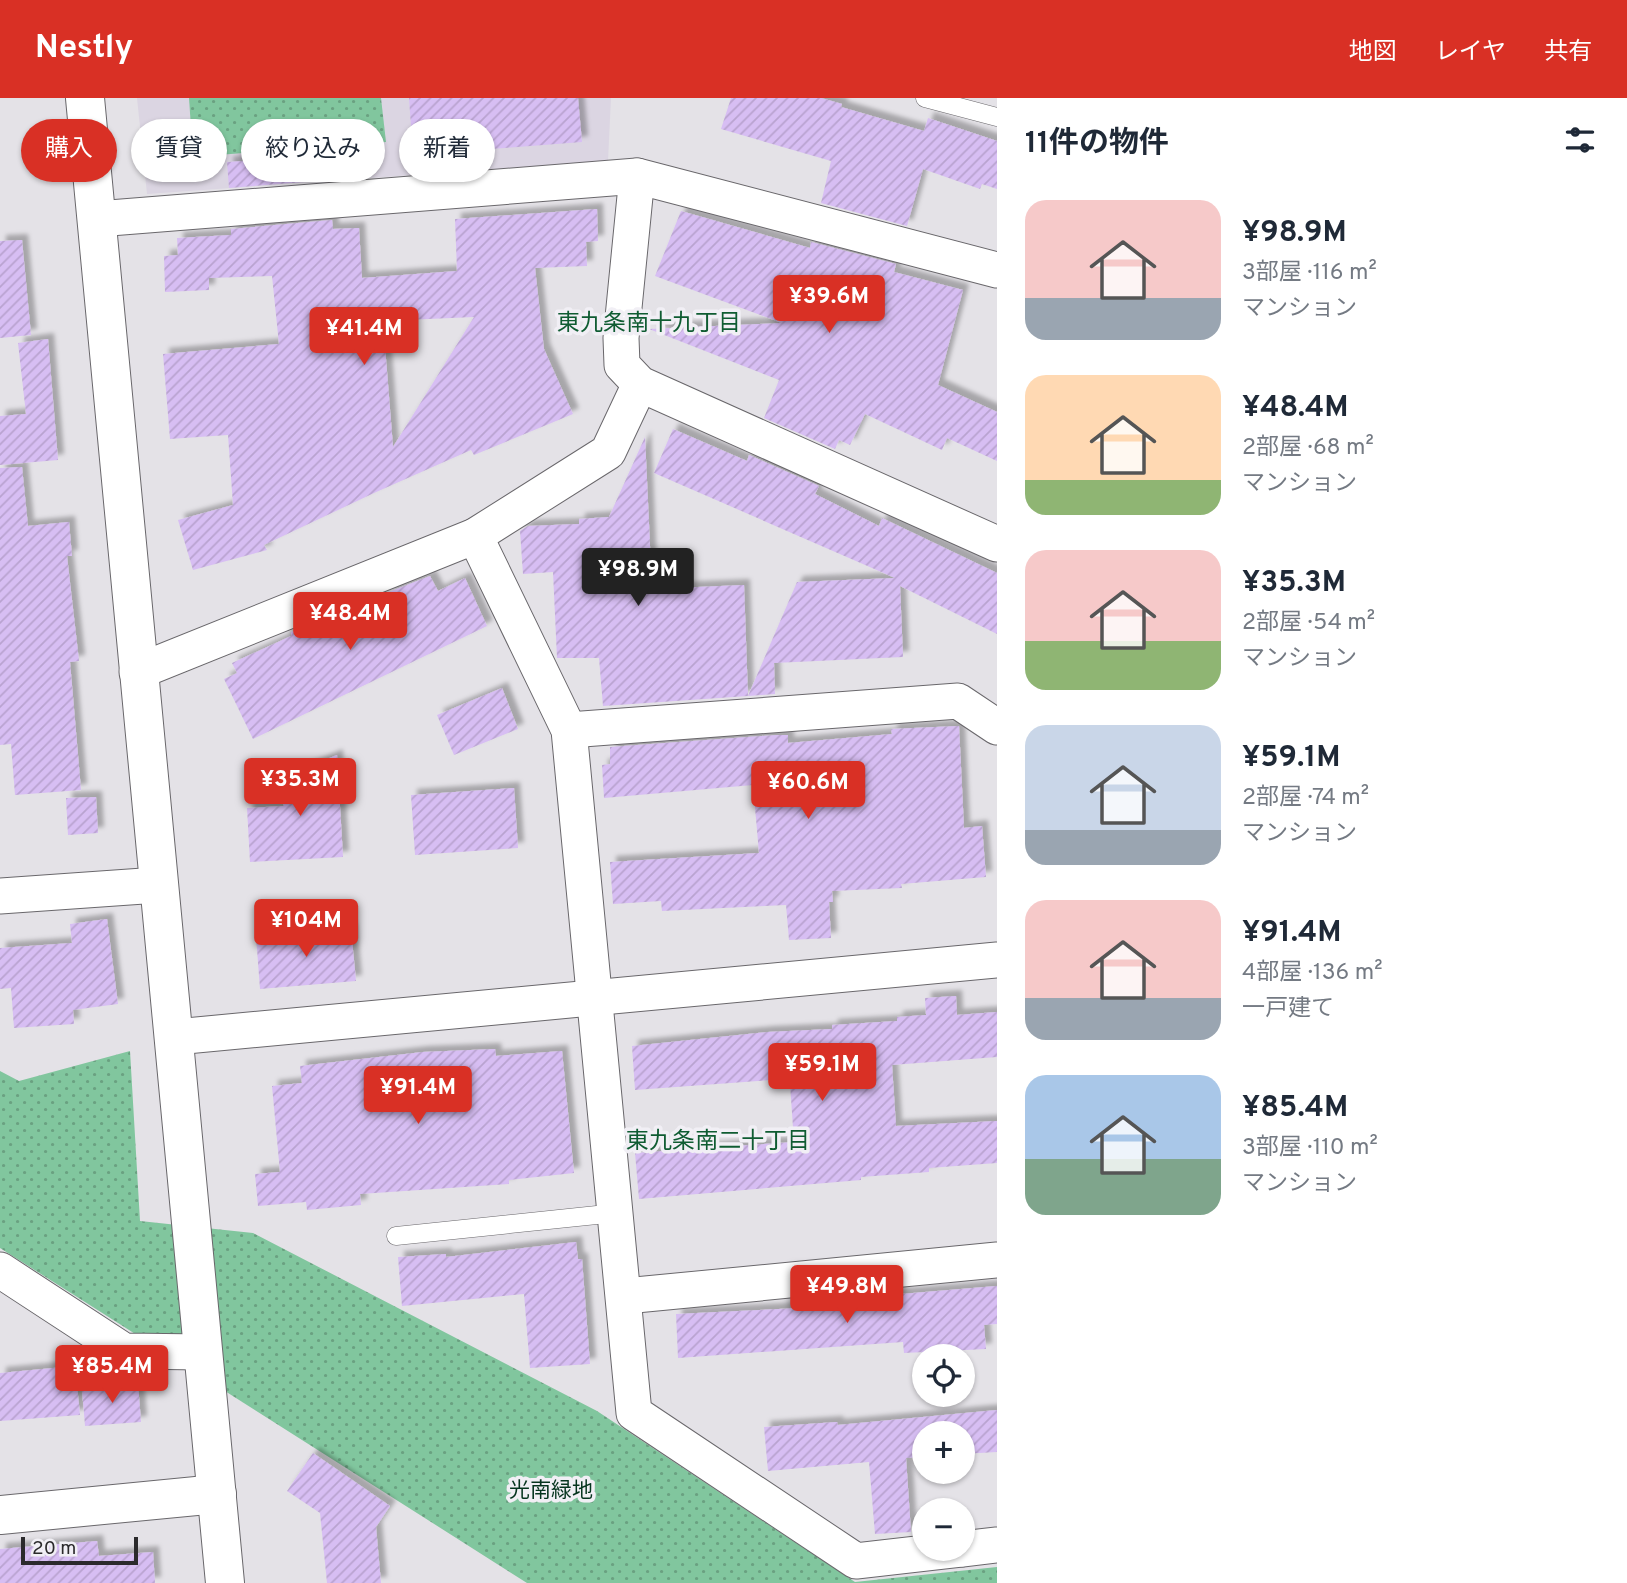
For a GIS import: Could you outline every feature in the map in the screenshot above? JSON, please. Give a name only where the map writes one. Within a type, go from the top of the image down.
[{"type":"street","points":[[85,98],[225,1583]]},
{"type":"street","points":[[97,219],[637,176],[997,270]]},
{"type":"street","points":[[637,176],[621,338],[622,365],[640,384],[997,544]]},
{"type":"street","points":[[138,672],[475,536],[608,452],[640,384]]},
{"type":"street","points":[[475,536],[569,730],[625,1296],[634,1413],[856,1561],[912,1555]]},
{"type":"street","points":[[569,730],[958,701],[997,727]]},
{"type":"street","points":[[0,896],[158,885]]},
{"type":"street","points":[[175,1037],[997,960]]},
{"type":"street","points":[[625,1296],[997,1260]]},
{"type":"street","points":[[0,1270],[124,1351],[204,1352]]},
{"type":"street","points":[[0,1515],[217,1494]]},
{"type":"street","points":[[975,1548],[997,1545]]},
{"type":"lane","points":[[925,98],[997,117]]},
{"type":"lane","points":[[396,1236],[616,1213]]},
{"type":"shaded area","points":[[137,98],[611,98],[608,161],[495,169],[495,119],[399,119],[399,176],[385,177],[385,119],[241,119],[241,182],[315,182],[147,194],[146,182],[227,182],[227,119],[139,119]]},
{"type":"green space","points":[[189,98],[381,98],[383,119],[241,119],[241,153],[227,154],[227,119],[190,119]]},
{"type":"green space","name":"光南緑地","points":[[130,1051],[140,1221],[253,1233],[597,1411],[855,1582],[997,1567],[997,1583],[527,1583],[0,1248],[0,1071],[19,1081]]},
{"type":"building","points":[[409,98],[578,98],[582,142],[495,149],[495,119],[410,119]]},
{"type":"building","points":[[731,98],[821,98],[842,104],[841,107],[924,131],[928,118],[997,141],[997,189],[982,184],[980,189],[923,169],[907,226],[821,203],[831,161],[721,129]]},
{"type":"building","points":[[241,161],[241,182],[303,182],[229,188],[227,162]]},
{"type":"building","points":[[597,209],[598,241],[586,242],[587,266],[535,268],[544,349],[573,414],[474,455],[471,450],[374,493],[264,545],[267,550],[193,570],[178,520],[233,505],[228,435],[170,439],[163,354],[279,344],[272,276],[209,278],[209,290],[165,292],[164,256],[178,255],[177,238],[231,235],[231,229],[332,220],[333,229],[359,228],[362,278],[457,271],[455,219]],"holes":[[[474,317],[393,447],[383,321]]]},
{"type":"building","points":[[681,211],[810,248],[811,242],[896,264],[894,272],[963,290],[938,385],[997,412],[997,461],[947,438],[942,450],[865,414],[850,445],[839,440],[835,449],[764,418],[779,380],[649,329],[782,323],[655,276]]},
{"type":"building","points":[[22,240],[31,335],[0,338],[0,241]]},
{"type":"building","points":[[48,339],[58,460],[0,465],[0,416],[26,414],[18,343]]},
{"type":"building","points":[[673,429],[747,461],[749,455],[819,486],[815,494],[879,526],[882,518],[997,573],[997,634],[900,586],[903,657],[774,663],[775,694],[748,696],[797,582],[895,578],[654,473]]},
{"type":"building","points":[[645,437],[652,589],[744,585],[748,696],[603,706],[599,658],[557,658],[553,572],[523,574],[520,531],[528,526],[579,524],[579,519],[609,517]]},
{"type":"building","points":[[22,467],[28,526],[69,522],[72,556],[67,556],[79,661],[70,662],[81,790],[15,795],[11,744],[0,745],[0,468]]},
{"type":"building","points":[[430,576],[438,591],[465,578],[487,626],[253,739],[224,679],[237,673],[232,663],[291,636],[291,632],[331,616],[334,621],[390,595],[389,592]]},
{"type":"building","points":[[502,688],[518,729],[454,755],[437,715]]},
{"type":"building","points":[[959,726],[964,828],[982,826],[986,877],[901,884],[902,888],[832,891],[833,902],[829,902],[831,938],[789,940],[786,905],[662,911],[661,901],[613,904],[610,862],[759,853],[753,785],[604,798],[602,765],[610,764],[610,747],[777,735],[788,735],[788,743],[892,734],[891,729]]},
{"type":"building","points":[[337,755],[343,857],[250,862],[247,808],[284,806],[273,781]]},
{"type":"building","points":[[514,788],[518,848],[415,855],[411,795]]},
{"type":"building","points":[[96,797],[98,833],[68,835],[66,798]]},
{"type":"building","points":[[107,919],[118,1004],[73,1010],[74,1024],[14,1028],[11,988],[0,989],[0,948],[72,943],[70,924]]},
{"type":"building","points":[[351,929],[356,981],[260,989],[256,936]]},
{"type":"building","points":[[956,996],[957,1015],[997,1012],[997,1057],[892,1065],[896,1126],[997,1121],[997,1163],[929,1168],[929,1172],[861,1177],[861,1180],[639,1199],[635,1153],[794,1142],[790,1084],[771,1085],[771,1080],[635,1090],[632,1046],[768,1032],[832,1029],[832,1025],[897,1021],[897,1017],[926,1015],[925,998]]},
{"type":"building","points":[[495,1049],[496,1056],[562,1051],[574,1173],[509,1180],[509,1184],[360,1194],[361,1205],[307,1210],[306,1202],[258,1206],[255,1174],[280,1172],[272,1086],[302,1083],[300,1066],[423,1052]]},
{"type":"building","points":[[576,1242],[578,1259],[582,1259],[590,1364],[530,1368],[524,1294],[402,1306],[398,1257],[446,1254],[446,1257]]},
{"type":"building","points":[[997,1286],[997,1324],[984,1325],[986,1349],[975,1350],[975,1344],[912,1344],[912,1353],[904,1353],[903,1342],[678,1358],[676,1314],[799,1308],[853,1303],[853,1298]]},
{"type":"building","points":[[75,1366],[80,1415],[0,1421],[0,1373]]},
{"type":"building","points":[[138,1384],[141,1422],[85,1426],[82,1389]]},
{"type":"building","points":[[997,1410],[997,1452],[975,1453],[975,1421],[912,1421],[912,1458],[906,1458],[911,1532],[875,1534],[869,1462],[768,1471],[764,1427],[837,1422],[838,1425]]},
{"type":"building","points":[[313,1453],[390,1506],[376,1527],[381,1583],[327,1583],[320,1513],[287,1491]]},
{"type":"building","points":[[97,1541],[99,1556],[153,1552],[155,1583],[0,1583],[0,1549]]},
{"type":"district","name":"東九条南十九丁目","points":[[649,322]]},
{"type":"district","name":"東九条南二十丁目","points":[[718,1140]]}]
